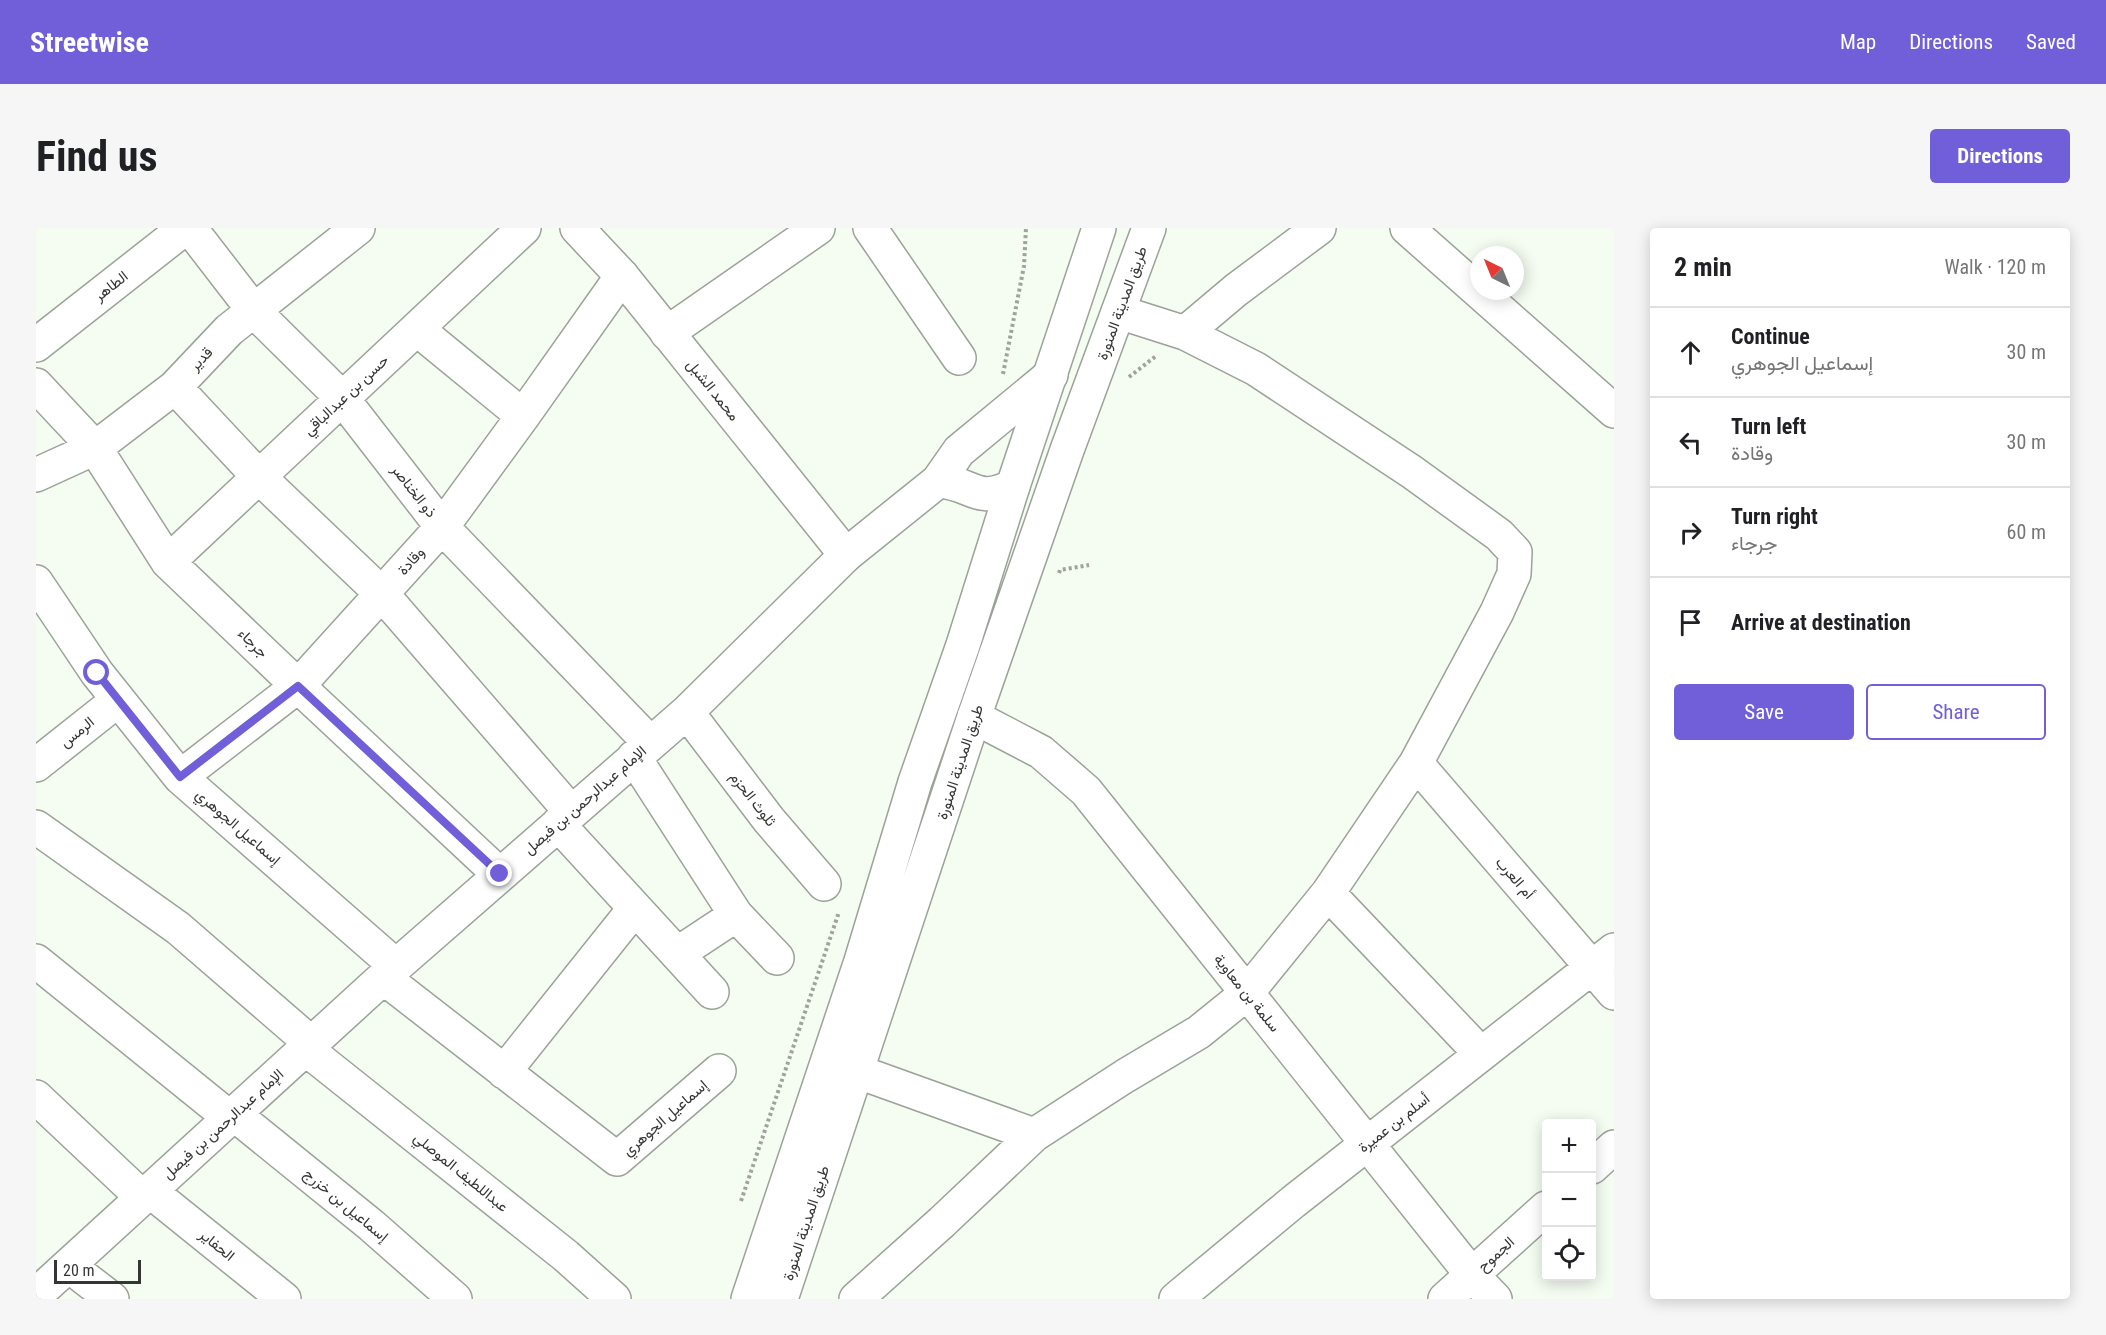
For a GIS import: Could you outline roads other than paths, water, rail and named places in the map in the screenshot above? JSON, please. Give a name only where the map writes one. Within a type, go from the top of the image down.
[{"type":"street","name":"ذو الخناصر","points":[[187,228],[254,311],[342,398],[442,527],[642,750],[736,915],[777,958]]},
{"type":"street","name":"الطاهر","points":[[36,345],[187,228]]},
{"type":"street","name":"قدير","points":[[36,475],[95,448],[175,387],[229,330],[358,228]]},
{"type":"street","name":"حسن بن عبدالباقي","points":[[168,562],[524,228]]},
{"type":"street","name":"محمد الشبل","points":[[576,228],[622,276],[846,555]]},
{"type":"street","points":[[668,333],[818,228]]},
{"type":"street","points":[[870,228],[959,358]]},
{"type":"street","name":"طريق المدينة المنورة","points":[[748,1299],[875,916],[915,782],[963,645],[1099,228]]},
{"type":"street","name":"طريق المدينة المنورة","points":[[781,1299],[974,717],[1063,462],[1149,228]]},
{"type":"street","points":[[1185,333],[1236,290],[1319,228]]},
{"type":"street","points":[[1407,228],[1614,411]]},
{"type":"street","name":"وقادة","points":[[180,777],[298,686],[442,527],[622,276]]},
{"type":"street","points":[[856,1299],[1034,1135],[1125,1076],[1199,1032],[1246,994],[1328,893],[1416,763],[1497,612],[1514,574],[1515,552],[1499,535],[1412,472],[1256,369],[1185,333],[1119,312]]},
{"type":"street","points":[[417,329],[523,417]]},
{"type":"street","name":"الإمام عبدالرحمن بن فيصل","points":[[48,1275],[146,1194],[390,972],[687,712],[846,555],[938,481],[959,451],[1051,375]]},
{"type":"street","name":"جرجاء","points":[[36,385],[95,448],[168,562],[500,874]]},
{"type":"street","points":[[175,387],[259,477],[382,594],[636,908],[712,992]]},
{"type":"street","points":[[938,481],[953,482],[982,495],[997,494],[1013,486]]},
{"type":"street","name":"إسماعيل الجوهري","points":[[36,582],[97,673],[180,777],[390,972],[504,1072],[617,1159],[719,1071]]},
{"type":"street","name":"الرمس","points":[[36,765],[118,700]]},
{"type":"street","name":"ثلوث الحزم","points":[[687,712],[769,820],[824,884]]},
{"type":"street","name":"سلمة بن معاوية","points":[[974,717],[1041,752],[1086,791],[1472,1275],[1495,1299]]},
{"type":"street","name":"أم العرب","points":[[1416,763],[1603,959],[1614,993]]},
{"type":"street","name":"عبداللطيف الموصلي","points":[[36,827],[178,928],[309,1046],[566,1256],[614,1299]]},
{"type":"street","points":[[1328,893],[1481,1054]]},
{"type":"street","points":[[504,1072],[636,908]]},
{"type":"street","points":[[677,954],[736,915]]},
{"type":"street","points":[[875,916],[901,941]]},
{"type":"street","name":"أسلم بن عميرة","points":[[1176,1299],[1293,1202],[1603,959]]},
{"type":"street","name":"إسماعيل بن خزرج","points":[[36,962],[371,1225],[455,1299]]},
{"type":"street","points":[[856,1071],[1034,1135]]},
{"type":"street","name":"الحفاير","points":[[36,1097],[146,1194],[284,1299]]},
{"type":"street","points":[[1596,1163],[1614,1147]]},
{"type":"street","name":"الجموح","points":[[1445,1299],[1542,1212]]},
{"type":"street","points":[[48,1275],[112,1299]]}]
